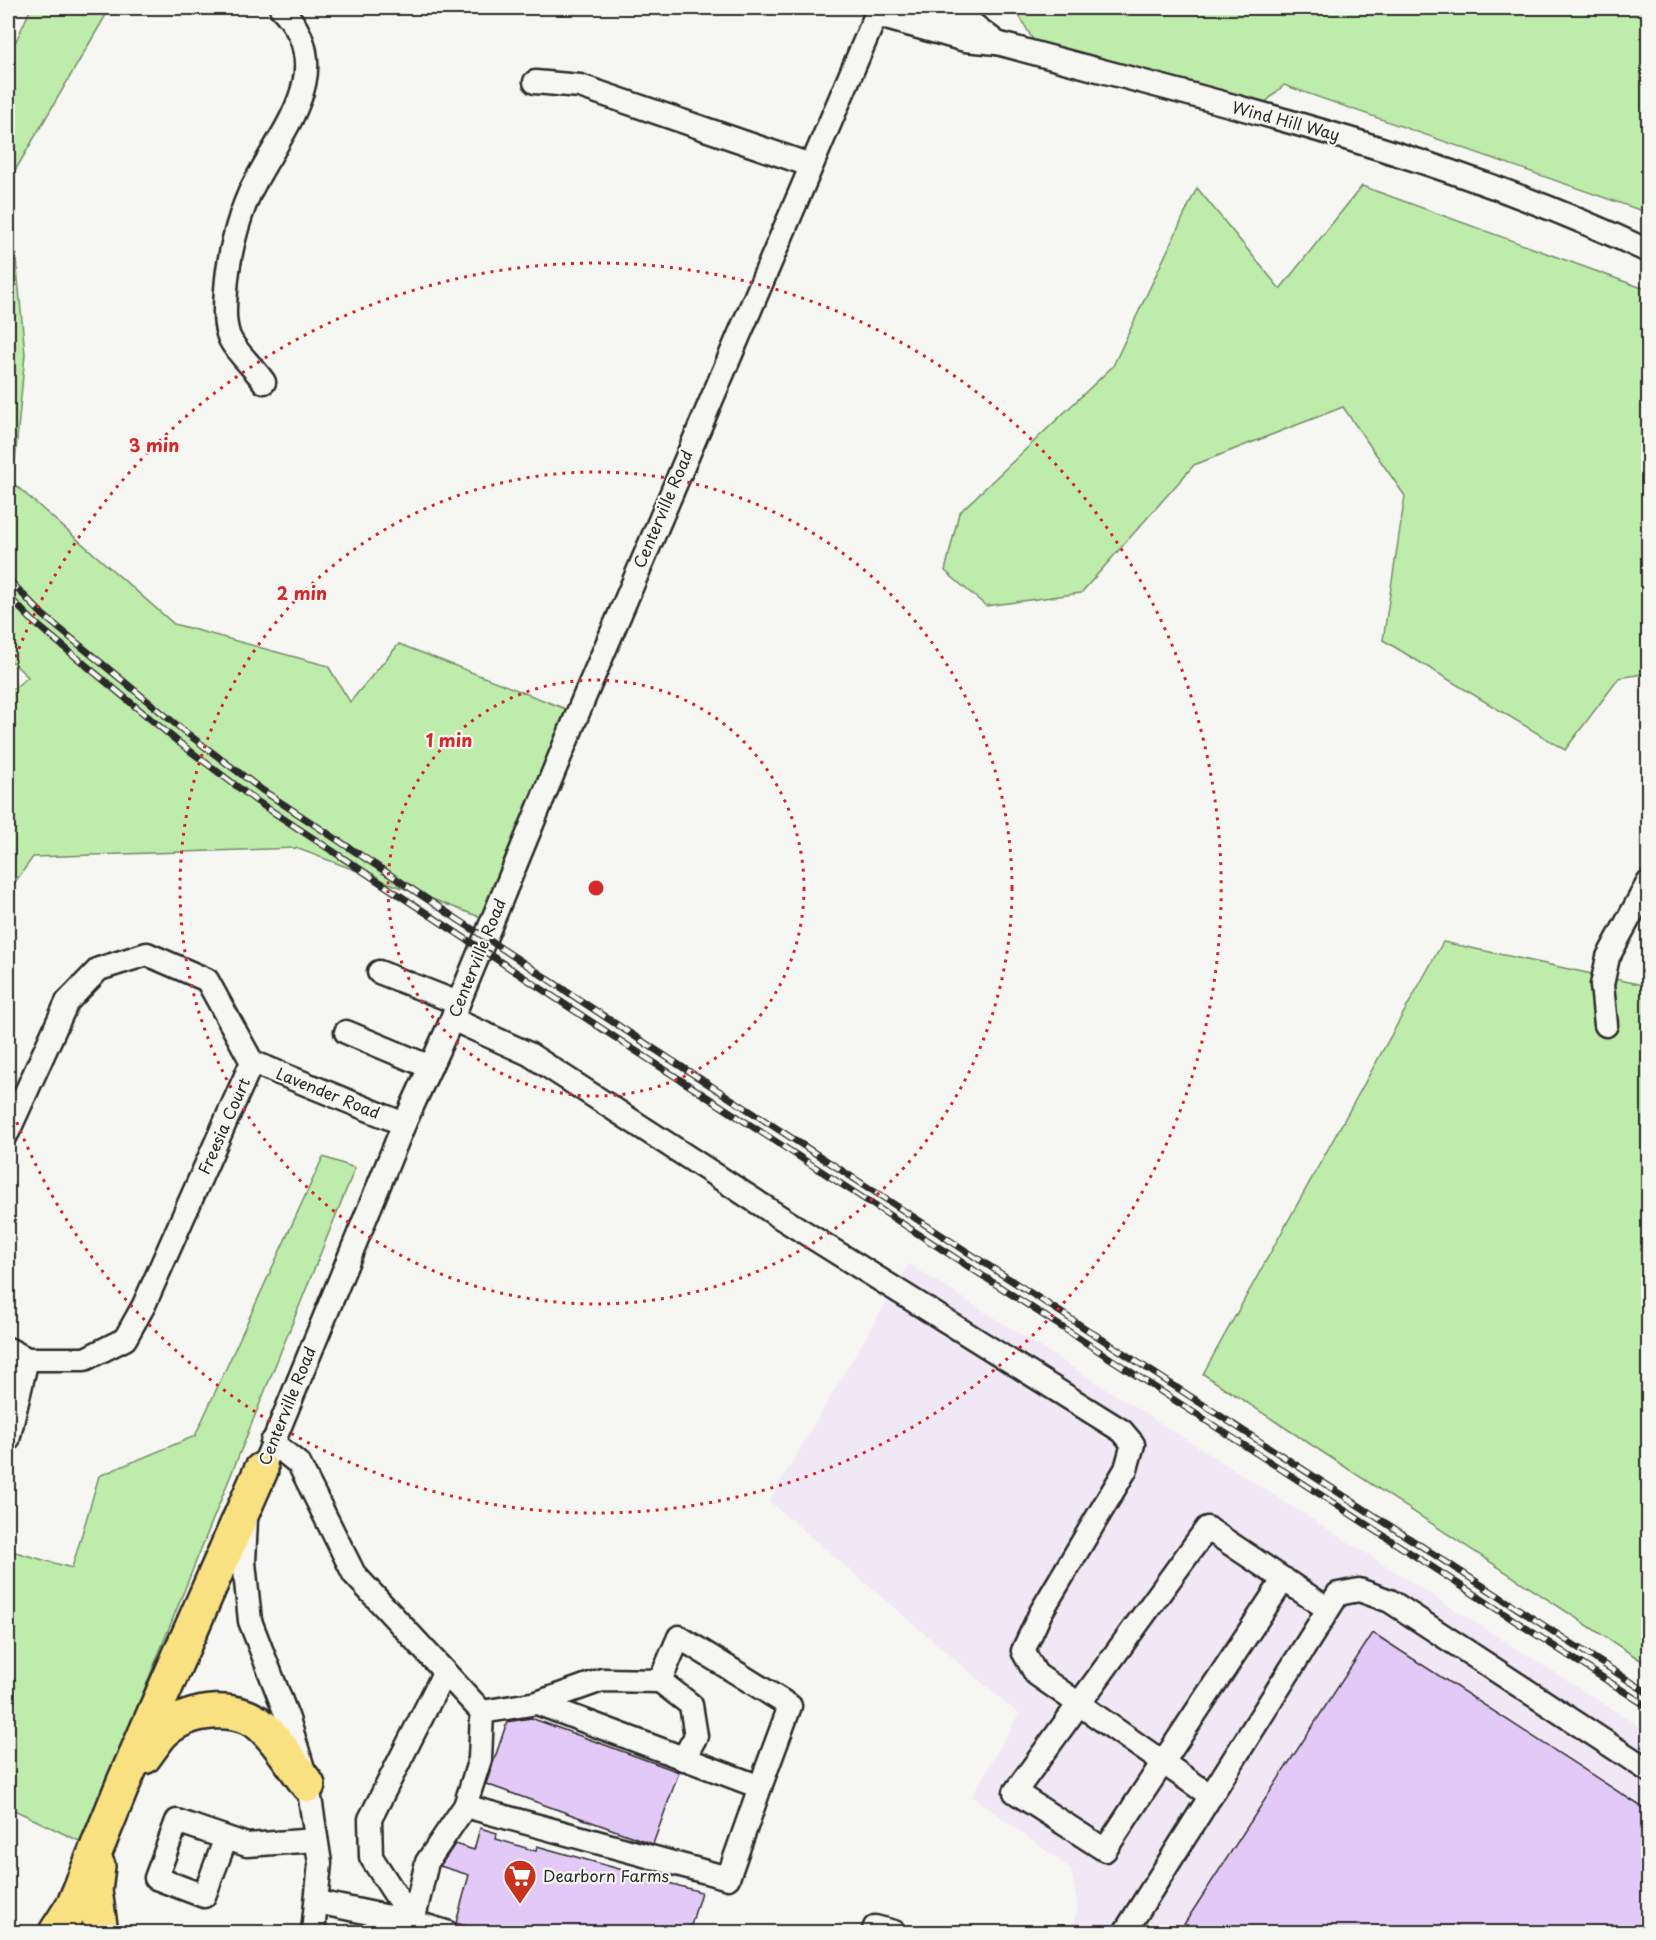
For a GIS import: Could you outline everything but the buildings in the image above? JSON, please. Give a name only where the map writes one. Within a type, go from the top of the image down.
[{"type":"highway","points":[[56,1932],[74,1904],[123,1784],[266,1456]]},
{"type":"highway","points":[[123,1784],[164,1732],[188,1717],[206,1712],[230,1712],[248,1717],[261,1725],[308,1785]]},
{"type":"highway","points":[[101,1932],[95,1891],[103,1832]]},
{"type":"street","points":[[264,382],[230,339],[225,316],[227,283],[234,240],[249,196],[268,156],[295,115],[304,90],[305,54],[299,34],[281,8]]},
{"type":"street","name":"Wind Hill Way","points":[[921,8],[971,23],[998,42],[1398,153],[1526,198],[1587,222],[1648,251]]},
{"type":"street","points":[[877,11],[965,40],[998,42]]},
{"type":"street","name":"Centerville Road","points":[[313,1932],[320,1863],[308,1785],[288,1719],[250,1621],[244,1562],[246,1516],[266,1456],[404,1124],[455,1011],[584,698],[877,11]]},
{"type":"street","points":[[535,82],[580,86],[721,132],[810,165]]},
{"type":"street","points":[[1606,1025],[1602,984],[1608,957],[1648,883]]},
{"type":"street","name":"Freesia Court","points":[[8,1132],[67,1002],[99,969],[147,954],[207,980],[252,1062],[144,1305],[125,1339],[85,1359],[17,1354]]},
{"type":"street","points":[[379,972],[455,1011],[529,1054],[783,1219],[1122,1431],[1132,1444],[1126,1469],[1041,1612],[1023,1651],[1036,1674],[1211,1796]]},
{"type":"street","points":[[346,1032],[430,1067]]},
{"type":"street","name":"Lavender Road","points":[[252,1062],[404,1124]]},
{"type":"street","points":[[8,1440],[17,1354]]},
{"type":"street","points":[[266,1456],[299,1464],[354,1574],[482,1712],[480,1759],[465,1806],[427,1862],[411,1927]]},
{"type":"street","points":[[1284,1579],[1105,1850],[1015,1792],[1207,1528],[1284,1579],[1328,1609]]},
{"type":"street","points":[[1125,1932],[1338,1594],[1359,1590],[1390,1601],[1648,1770]]},
{"type":"street","points":[[465,1806],[728,1878],[790,1706],[679,1637],[660,1681]]},
{"type":"street","points":[[411,1927],[370,1857],[370,1819],[444,1673]]},
{"type":"street","points":[[482,1712],[537,1703],[602,1680],[660,1681],[691,1705],[696,1736],[682,1759]]},
{"type":"street","points":[[537,1703],[760,1787]]},
{"type":"street","points":[[226,1838],[247,1845],[316,1840]]},
{"type":"street","points":[[317,1902],[411,1927],[446,1932]]},
{"type":"street","points":[[873,1932],[875,1927],[894,1932]]},
{"type":"shaded area","points":[[909,1264],[1648,1732],[1648,1932],[1070,1932],[1078,1908],[1071,1869],[972,1796],[1019,1714],[769,1501]]},
{"type":"green space","points":[[31,8],[110,8],[9,181],[25,354],[13,483],[174,624],[328,666],[350,702],[399,644],[576,713],[488,920],[296,848],[33,857],[8,892],[8,693],[28,677],[8,658],[8,44],[16,41]]},
{"type":"green space","points":[[1015,8],[1648,8],[1648,213],[1284,85],[1256,111],[1037,47]]},
{"type":"green space","points":[[1362,186],[1645,289],[1648,284],[1648,673],[1619,678],[1565,750],[1383,640],[1405,496],[1343,407],[1194,465],[1081,593],[986,606],[945,571],[959,513],[1113,366],[1197,188],[1280,289]]},
{"type":"green space","points":[[1443,942],[1648,986],[1648,1665],[1203,1374]]},
{"type":"green space","points":[[323,1157],[355,1168],[106,1784],[79,1841],[8,1807],[8,1550],[72,1568],[99,1476],[195,1436]]},
{"type":"railway","points":[[8,579],[43,615],[184,731],[262,790],[625,1030],[1648,1693]]},
{"type":"railway","points":[[8,596],[35,623],[177,741],[255,800],[619,1040],[1648,1707]]},
{"type":"place","name":"Dearborn Farms","points":[[520,1905]]}]
